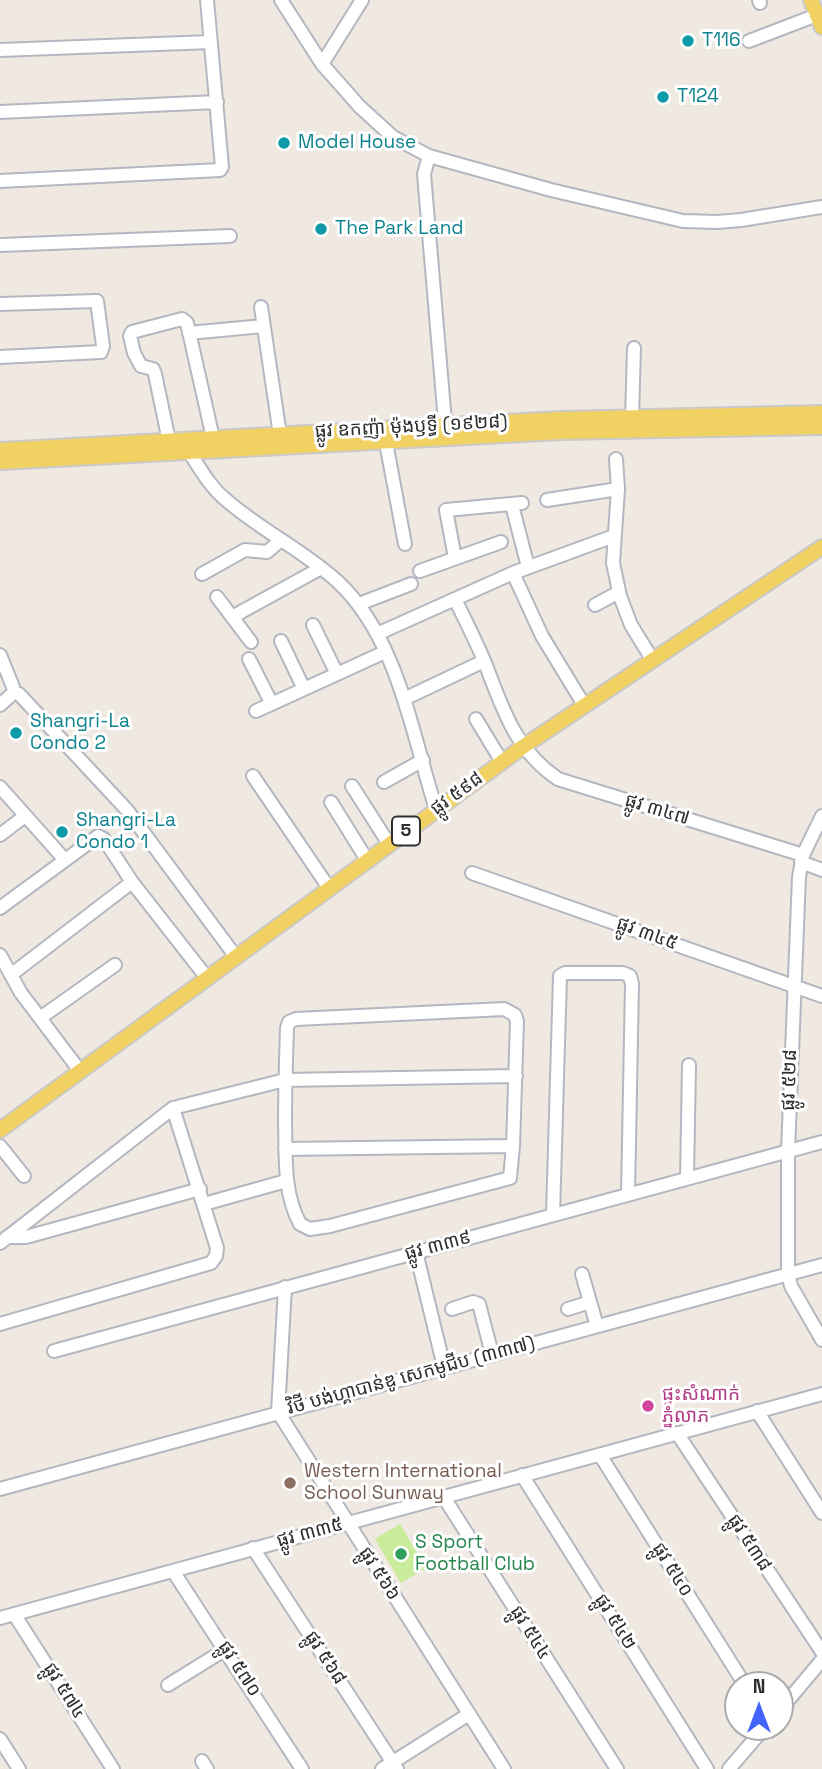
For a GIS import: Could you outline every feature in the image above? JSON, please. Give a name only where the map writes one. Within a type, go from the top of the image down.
[{"type":"main road","points":[[811,0],[819,21]]},
{"type":"main road","name":"ផ្លូវ ឧកញ៉ា ម៉ុងឫទ្ធី (១៩២៨)","points":[[599,425],[632,418],[822,413]]},
{"type":"main road","name":"ផ្លូវ ឧកញ៉ា ម៉ុងឫទ្ធី (១៩២៨)","points":[[0,462],[189,446],[599,425],[822,427]]},
{"type":"main road","name":"ផ្លូវ ឧកញ៉ា ម៉ុងឫទ្ធី (១៩២៨)","points":[[0,450],[169,440],[189,446],[213,438],[280,435],[385,435]]},
{"type":"main road","name":"ផ្លូវ ៥៩៨","points":[[0,1130],[524,746],[822,547]]},
{"type":"street","points":[[0,181],[220,170],[222,167],[207,0]]},
{"type":"street","points":[[281,0],[322,64],[360,107],[394,137],[429,156],[551,190],[683,221],[729,221],[822,207]]},
{"type":"street","points":[[322,64],[362,0]]},
{"type":"street","points":[[749,41],[819,21]]},
{"type":"street","points":[[0,50],[211,42]]},
{"type":"street","points":[[0,111],[217,103]]},
{"type":"street","points":[[429,156],[424,174],[445,432]]},
{"type":"street","points":[[0,245],[230,236]]},
{"type":"street","points":[[0,304],[97,301],[103,346],[101,352],[0,357]]},
{"type":"street","points":[[261,307],[280,435]]},
{"type":"street","points":[[169,440],[155,374],[153,369],[141,366],[130,336],[132,332],[182,319],[187,323],[213,438]]},
{"type":"street","points":[[189,333],[263,326]]},
{"type":"street","points":[[632,418],[634,348]]},
{"type":"street","points":[[385,435],[405,544]]},
{"type":"street","points":[[189,446],[223,498],[321,568],[359,604],[377,634],[404,699],[436,809]]},
{"type":"street","points":[[616,459],[618,489],[613,563],[619,592],[631,625],[652,659]]},
{"type":"street","points":[[547,500],[618,489]]},
{"type":"street","points":[[455,558],[446,510],[517,504],[528,567]]},
{"type":"street","points":[[377,634],[513,573],[614,536]]},
{"type":"street","points":[[202,574],[245,550],[267,552],[281,540]]},
{"type":"street","points":[[420,571],[501,542]]},
{"type":"street","points":[[232,617],[321,568]]},
{"type":"street","points":[[513,573],[542,636],[584,705]]},
{"type":"street","points":[[359,604],[411,584]]},
{"type":"street","points":[[595,605],[619,592]]},
{"type":"street","points":[[217,597],[251,642]]},
{"type":"street","name":"ផ្លូវ ៣៤៧","points":[[455,599],[484,661],[500,706],[533,759],[558,779],[802,859],[822,870]]},
{"type":"street","points":[[313,625],[337,674]]},
{"type":"street","points":[[281,641],[304,689]]},
{"type":"street","points":[[256,711],[385,652]]},
{"type":"street","points":[[0,655],[14,692],[127,810],[236,957]]},
{"type":"street","points":[[249,659],[272,704]]},
{"type":"street","points":[[404,699],[484,661]]},
{"type":"street","points":[[0,705],[14,692]]},
{"type":"street","points":[[477,719],[502,762]]},
{"type":"street","points":[[384,782],[423,760]]},
{"type":"street","points":[[253,776],[329,888]]},
{"type":"street","points":[[352,786],[389,844]]},
{"type":"street","points":[[0,787],[65,860]]},
{"type":"street","points":[[331,802],[367,860]]},
{"type":"street","points":[[0,835],[25,816]]},
{"type":"street","name":"ផ្លូវ ៥២៨","points":[[822,816],[802,859],[788,1151],[788,1274],[791,1286],[822,1340]]},
{"type":"street","points":[[0,908],[98,836],[104,839],[132,882],[207,978]]},
{"type":"street","name":"ផ្លូវ ៣៤៥","points":[[472,873],[822,996]]},
{"type":"street","points":[[12,974],[132,882]]},
{"type":"street","points":[[0,955],[22,993],[80,1071]]},
{"type":"street","points":[[40,1018],[115,965]]},
{"type":"street","points":[[553,1215],[560,975],[565,973],[623,973],[630,976],[628,1195]]},
{"type":"street","points":[[504,1009],[515,1015],[517,1021],[512,1175],[508,1180],[310,1229],[300,1224],[290,1202],[286,1181],[285,1080],[286,1028],[289,1022],[296,1019],[504,1009]]},
{"type":"street","points":[[687,1178],[689,1065]]},
{"type":"street","points":[[4,1240],[173,1108],[285,1080],[516,1076]]},
{"type":"street","points":[[0,1324],[211,1263],[217,1248],[173,1108]]},
{"type":"street","name":"ផ្លូវ ៣៣៩","points":[[54,1351],[822,1142]]},
{"type":"street","points":[[0,1146],[24,1175]]},
{"type":"street","points":[[285,1149],[513,1146]]},
{"type":"street","points":[[204,1204],[286,1181]]},
{"type":"street","points":[[4,1240],[26,1237],[200,1189]]},
{"type":"street","points":[[416,1252],[444,1367]]},
{"type":"street","name":"វិថី បង់ហ្គាបាន់ឌូ សេកមូជីប (៣៣៧)","points":[[1,1486],[822,1265]]},
{"type":"street","points":[[582,1274],[597,1326]]},
{"type":"street","points":[[278,1412],[285,1287]]},
{"type":"street","points":[[452,1308],[473,1302],[479,1304],[492,1354]]},
{"type":"street","points":[[568,1309],[590,1302]]},
{"type":"street","name":"ផ្លូវ ៣៣៥","points":[[0,1618],[822,1394]]},
{"type":"street","points":[[757,1411],[822,1513]]},
{"type":"street","name":"ផ្លូវ ៥៦៦","points":[[278,1412],[504,1769]]},
{"type":"street","name":"ផ្លូវ ៥៣៨","points":[[677,1433],[822,1652]]},
{"type":"street","name":"ផ្លូវ ៥៤០","points":[[600,1455],[736,1671]]},
{"type":"street","name":"ផ្លូវ ៥៤២","points":[[522,1475],[707,1769]]},
{"type":"street","name":"ផ្លូវ ៥៤៤","points":[[443,1496],[617,1769]]},
{"type":"street","name":"ផ្លូវ ៥៦៨","points":[[253,1548],[391,1767]]},
{"type":"street","name":"ផ្លូវ ៥៧០","points":[[173,1571],[226,1648],[302,1769]]},
{"type":"street","name":"ផ្លូវ ៥៧៤","points":[[14,1614],[113,1769]]},
{"type":"street","points":[[168,1685],[226,1648]]},
{"type":"street","points":[[794,1693],[822,1660]]},
{"type":"street","points":[[391,1767],[469,1714]]},
{"type":"street","points":[[0,1739],[19,1769]]},
{"type":"street","points":[[729,1769],[753,1741]]},
{"type":"green space","name":"S Sport Football Club","points":[[400,1524],[426,1568],[401,1583],[375,1539]]},
{"type":"place","name":"T116","points":[[688,41]]},
{"type":"place","name":"T124","points":[[663,97]]},
{"type":"place","name":"Model House","points":[[284,143]]},
{"type":"place","name":"The Park Land","points":[[321,229]]},
{"type":"place","name":"Shangri-La Condo 2","points":[[16,733]]},
{"type":"place","name":"Shangri-La Condo 1","points":[[62,832]]},
{"type":"place","name":"ផ្ទះសំណាក់ ភ្នំលាភ","points":[[648,1406]]},
{"type":"place","name":"Western International School Sunway","points":[[290,1483]]},
{"type":"place","name":"S Sport Football Club","points":[[401,1554]]}]
